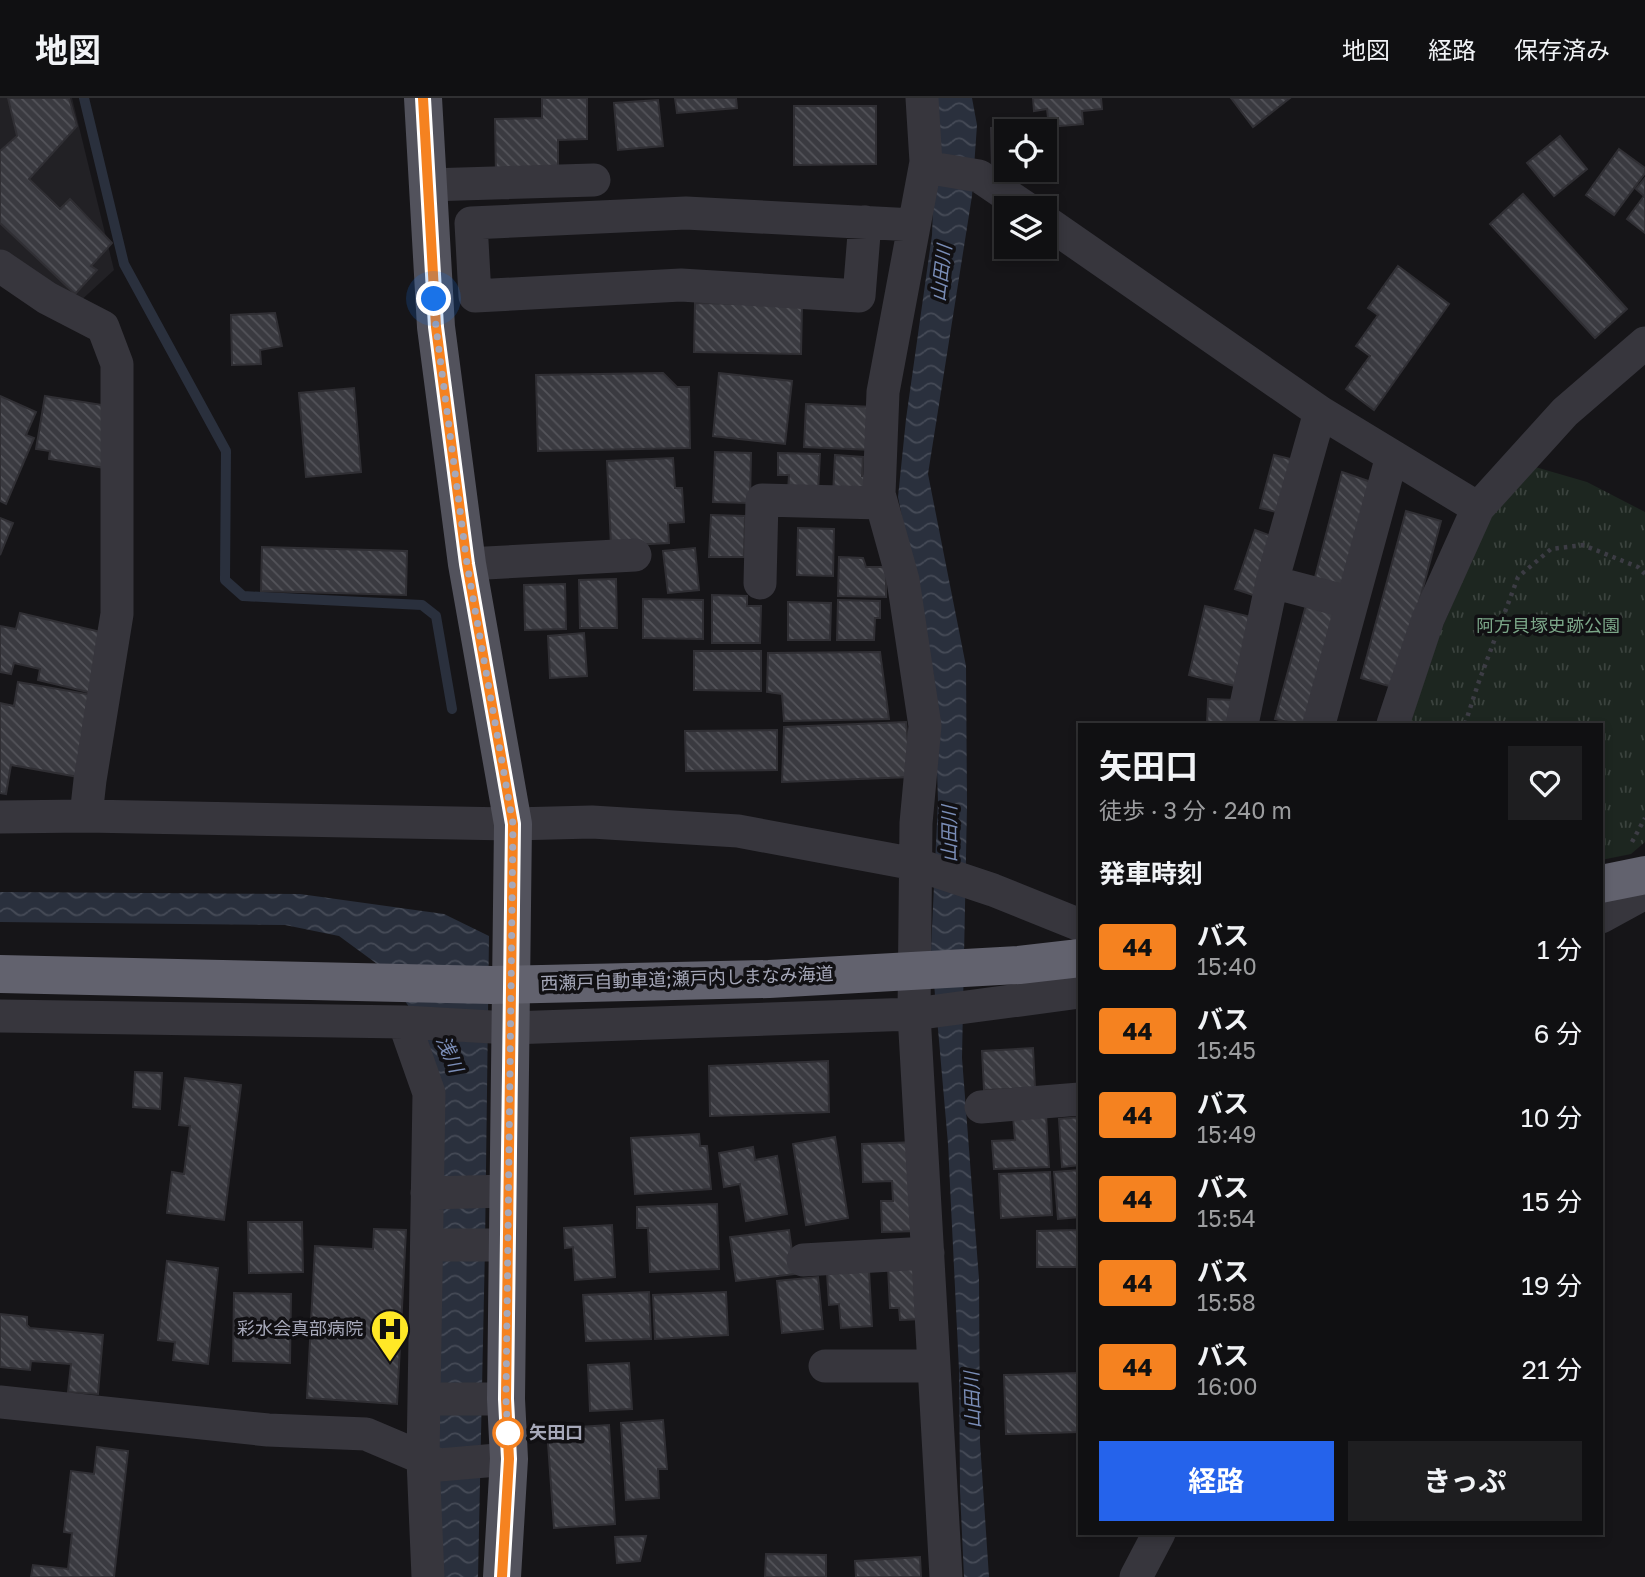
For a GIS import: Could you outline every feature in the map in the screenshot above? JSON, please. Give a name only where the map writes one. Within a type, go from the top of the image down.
[{"type":"highway","points":[[1603,884],[1645,875]]},
{"type":"highway","name":"西瀬戸自動車道;瀬戸内しまなみ海道","points":[[0,974],[505,984],[769,979],[1019,965],[1078,958]]},
{"type":"main road","points":[[423,98],[436,327],[467,564],[513,824],[506,1399],[497,1460],[502,1577]]},
{"type":"street","points":[[922,98],[927,167],[883,392],[879,494],[903,580],[925,726],[915,864],[914,1014],[946,1577]]},
{"type":"street","points":[[927,167],[979,176],[1008,196]]},
{"type":"street","points":[[428,185],[594,180]]},
{"type":"street","points":[[475,296],[471,223],[687,213],[914,225]]},
{"type":"street","points":[[434,299],[681,285],[859,296],[865,222]]},
{"type":"street","points":[[1057,229],[1320,412],[1478,508]]},
{"type":"street","points":[[0,266],[47,298],[103,327],[117,363],[117,614],[86,816]]},
{"type":"street","points":[[1393,723],[1427,619],[1478,508],[1565,411],[1645,343]]},
{"type":"street","points":[[1242,723],[1272,582],[1320,412]]},
{"type":"street","points":[[1320,723],[1392,456]]},
{"type":"street","points":[[760,583],[762,500],[881,503]]},
{"type":"street","points":[[467,564],[635,555]]},
{"type":"street","points":[[1272,582],[1352,603]]},
{"type":"street","points":[[0,817],[86,816],[513,824],[592,822],[737,831],[915,864],[993,890],[1078,924]]},
{"type":"street","points":[[1603,916],[1645,893]]},
{"type":"street","points":[[0,1016],[404,1022],[510,1028],[914,1014],[1078,992]]},
{"type":"street","points":[[404,1022],[429,1093],[425,1399],[431,1462],[428,1577]]},
{"type":"street","points":[[981,1107],[1078,1100]]},
{"type":"street","points":[[429,1193],[507,1191]]},
{"type":"street","points":[[428,1245],[507,1245]]},
{"type":"street","points":[[803,1260],[928,1253]]},
{"type":"street","points":[[825,1366],[934,1366]]},
{"type":"street","points":[[425,1399],[506,1399]]},
{"type":"street","points":[[0,1402],[268,1430],[366,1434],[431,1462],[497,1460]]},
{"type":"street","points":[[1136,1577],[1158,1535]]},
{"type":"path","points":[[1465,723],[1518,577],[1551,549],[1583,545],[1638,567],[1645,574]]},
{"type":"shaded area","points":[[0,98],[72,98],[114,270],[77,304],[0,257]]},
{"type":"green space","name":"阿方貝塚史跡公園","points":[[1525,464],[1587,482],[1645,512],[1645,842],[1631,854],[1603,860],[1603,723],[1410,723],[1439,635],[1488,523]]},
{"type":"water","name":"山田川","points":[[937,98],[972,98],[977,125],[972,196],[928,474],[966,666],[967,806],[962,1058],[979,1279],[980,1442],[989,1577],[964,1577],[959,1370],[948,1144],[931,949],[938,801],[934,677],[898,497],[906,419],[932,235]]},
{"type":"water","name":"浅川","points":[[0,892],[300,894],[444,914],[489,936],[478,1577],[440,1577],[409,1007],[384,969],[339,936],[285,925],[0,922]]},
{"type":"building","points":[[8,98],[69,98],[77,126],[29,179],[60,209],[70,199],[112,243],[91,266],[97,270],[75,294],[0,223],[0,151],[17,136]]},
{"type":"building","points":[[542,98],[587,98],[587,139],[558,140],[558,176],[496,177],[495,119],[542,118]]},
{"type":"building","points":[[675,98],[736,98],[737,108],[677,113]]},
{"type":"building","points":[[1033,98],[1101,98],[1102,109],[1082,111],[1083,124],[1057,126],[1057,119],[1048,119],[1047,109],[1034,111]]},
{"type":"building","points":[[1231,98],[1290,98],[1253,127]]},
{"type":"building","points":[[658,100],[663,146],[618,150],[614,103]]},
{"type":"building","points":[[794,106],[876,106],[876,164],[794,165]]},
{"type":"building","points":[[991,128],[994,128],[992,168]]},
{"type":"building","points":[[1560,136],[1587,169],[1554,196],[1527,163]]},
{"type":"building","points":[[1619,149],[1645,168],[1645,173],[1614,215],[1586,195]]},
{"type":"building","points":[[1645,178],[1645,233],[1627,219],[1644,196],[1636,189]]},
{"type":"building","points":[[1523,194],[1627,309],[1595,338],[1490,224]]},
{"type":"building","points":[[1398,266],[1449,304],[1374,410],[1346,389],[1370,356],[1356,346],[1378,315],[1368,308]]},
{"type":"building","points":[[695,303],[802,305],[801,354],[694,352]]},
{"type":"building","points":[[275,313],[282,346],[260,350],[261,364],[232,365],[231,315]]},
{"type":"building","points":[[663,373],[677,387],[689,387],[690,448],[538,451],[536,375]]},
{"type":"building","points":[[719,373],[792,381],[785,444],[713,436]]},
{"type":"building","points":[[354,388],[361,472],[306,477],[299,393]]},
{"type":"building","points":[[0,396],[36,412],[26,435],[34,438],[6,504],[0,501]]},
{"type":"building","points":[[45,396],[115,407],[105,468],[49,459],[50,451],[36,449]]},
{"type":"building","points":[[806,404],[874,407],[872,450],[804,447]]},
{"type":"building","points":[[715,452],[751,453],[750,503],[713,502]]},
{"type":"building","points":[[778,453],[820,454],[818,492],[788,491],[789,475],[778,475]]},
{"type":"building","points":[[835,455],[863,457],[862,476],[870,477],[869,497],[833,495]]},
{"type":"building","points":[[1274,455],[1303,462],[1289,515],[1260,508]]},
{"type":"building","points":[[673,458],[675,488],[682,488],[684,522],[668,523],[669,543],[611,546],[607,461]]},
{"type":"building","points":[[1342,472],[1377,484],[1347,595],[1313,585]]},
{"type":"building","points":[[1406,511],[1441,521],[1396,688],[1361,678]]},
{"type":"building","points":[[711,515],[745,516],[744,557],[709,557]]},
{"type":"building","points":[[0,518],[13,523],[0,555]]},
{"type":"building","points":[[798,528],[834,529],[833,576],[797,575]]},
{"type":"building","points":[[1255,530],[1282,540],[1262,598],[1235,589]]},
{"type":"building","points":[[262,547],[407,551],[406,595],[261,591]]},
{"type":"building","points":[[695,548],[699,590],[668,593],[663,551]]},
{"type":"building","points":[[839,557],[863,558],[866,567],[886,567],[886,597],[838,596]]},
{"type":"building","points":[[616,579],[617,628],[580,628],[579,580]]},
{"type":"building","points":[[565,584],[566,629],[525,630],[524,585]]},
{"type":"building","points":[[712,595],[747,596],[747,606],[761,606],[760,643],[712,643]]},
{"type":"building","points":[[643,599],[703,600],[703,639],[643,638]]},
{"type":"building","points":[[838,600],[880,601],[880,618],[875,618],[874,640],[837,640]]},
{"type":"building","points":[[788,602],[831,603],[830,640],[788,640]]},
{"type":"building","points":[[1306,605],[1342,615],[1312,723],[1292,723],[1275,719]]},
{"type":"building","points":[[1205,606],[1255,618],[1239,687],[1189,675]]},
{"type":"building","points":[[20,613],[105,633],[92,693],[38,680],[40,669],[14,663],[11,674],[0,672],[0,626],[16,629]]},
{"type":"building","points":[[584,633],[587,676],[550,678],[548,636]]},
{"type":"building","points":[[694,651],[761,651],[761,691],[694,690]]},
{"type":"building","points":[[880,652],[889,719],[784,721],[782,694],[767,692],[768,653]]},
{"type":"building","points":[[18,682],[98,696],[84,778],[11,765],[6,794],[0,793],[0,703],[14,706]]},
{"type":"building","points":[[1208,699],[1236,700],[1235,723],[1207,723]]},
{"type":"building","points":[[906,722],[911,777],[782,782],[784,727]]},
{"type":"building","points":[[777,730],[777,770],[686,771],[685,731]]},
{"type":"building","points":[[1033,1048],[1035,1088],[984,1090],[982,1051]]},
{"type":"building","points":[[828,1061],[829,1112],[710,1116],[709,1066]]},
{"type":"building","points":[[135,1072],[162,1073],[160,1109],[133,1107]]},
{"type":"building","points":[[185,1078],[241,1085],[224,1220],[167,1213],[172,1172],[184,1174],[190,1126],[179,1125]]},
{"type":"building","points":[[1046,1114],[1049,1167],[994,1169],[992,1141],[1015,1140],[1013,1116]]},
{"type":"building","points":[[1078,1117],[1078,1165],[1062,1167],[1059,1119]]},
{"type":"building","points":[[699,1134],[700,1146],[707,1146],[711,1189],[635,1194],[631,1138]]},
{"type":"building","points":[[835,1137],[848,1218],[806,1225],[793,1144]]},
{"type":"building","points":[[917,1142],[920,1231],[882,1232],[881,1201],[893,1201],[892,1181],[863,1182],[862,1144]]},
{"type":"building","points":[[753,1147],[755,1160],[777,1156],[787,1214],[746,1221],[740,1184],[724,1187],[719,1153]]},
{"type":"building","points":[[1078,1170],[1078,1217],[1058,1219],[1054,1172]]},
{"type":"building","points":[[1050,1172],[1052,1215],[1001,1218],[999,1174]]},
{"type":"building","points":[[717,1204],[719,1269],[650,1272],[648,1228],[637,1228],[637,1207]]},
{"type":"building","points":[[248,1222],[302,1222],[303,1272],[249,1273]]},
{"type":"building","points":[[1078,1222],[1078,1267],[1037,1267],[1037,1231],[1077,1230]]},
{"type":"building","points":[[612,1225],[615,1277],[575,1280],[573,1247],[565,1248],[564,1228]]},
{"type":"building","points":[[374,1229],[406,1230],[397,1404],[307,1398],[315,1246],[373,1249]]},
{"type":"building","points":[[789,1230],[795,1274],[736,1281],[730,1237]]},
{"type":"building","points":[[167,1261],[218,1268],[208,1364],[173,1360],[175,1342],[158,1340]]},
{"type":"building","points":[[921,1266],[924,1319],[900,1320],[899,1308],[890,1308],[888,1267]]},
{"type":"building","points":[[869,1270],[872,1326],[841,1328],[839,1304],[829,1305],[827,1273]]},
{"type":"building","points":[[818,1277],[823,1329],[782,1333],[777,1281]]},
{"type":"building","points":[[649,1292],[651,1339],[586,1341],[583,1295]]},
{"type":"building","points":[[726,1292],[728,1335],[655,1339],[653,1295]]},
{"type":"building","points":[[234,1293],[291,1294],[290,1363],[233,1361]]},
{"type":"building","points":[[0,1314],[27,1317],[27,1325],[30,1328],[103,1335],[98,1394],[68,1392],[71,1364],[31,1361],[30,1370],[0,1367]]},
{"type":"building","points":[[629,1363],[632,1409],[590,1411],[588,1365]]},
{"type":"building","points":[[1078,1373],[1078,1432],[1006,1434],[1004,1375]]},
{"type":"building","points":[[663,1420],[667,1469],[658,1469],[659,1498],[626,1500],[621,1423]]},
{"type":"building","points":[[609,1425],[615,1524],[554,1528],[547,1429]]},
{"type":"building","points":[[97,1447],[128,1451],[114,1577],[31,1577],[33,1565],[68,1569],[72,1533],[64,1532],[71,1471],[94,1474]]},
{"type":"building","points":[[646,1536],[640,1561],[617,1563],[615,1537]]},
{"type":"building","points":[[766,1554],[826,1555],[826,1577],[765,1577]]},
{"type":"building","points":[[920,1557],[921,1577],[856,1577],[855,1561]]},
{"type":"waterway","points":[[84,98],[124,264],[226,451],[225,580],[243,596],[422,605],[436,616],[452,709]]},
{"type":"bus line","name":"44","points":[[423,98],[436,327],[467,564],[513,824],[506,1399],[509,1459],[502,1577]]},
{"type":"place","name":"彩水会真部病院","points":[[390,1363]]},
{"type":"place","name":"矢田口","points":[[508,1433]]},
{"type":"route","points":[[434,299],[467,564],[513,824],[506,1399],[508,1439],[508,1433]]}]
